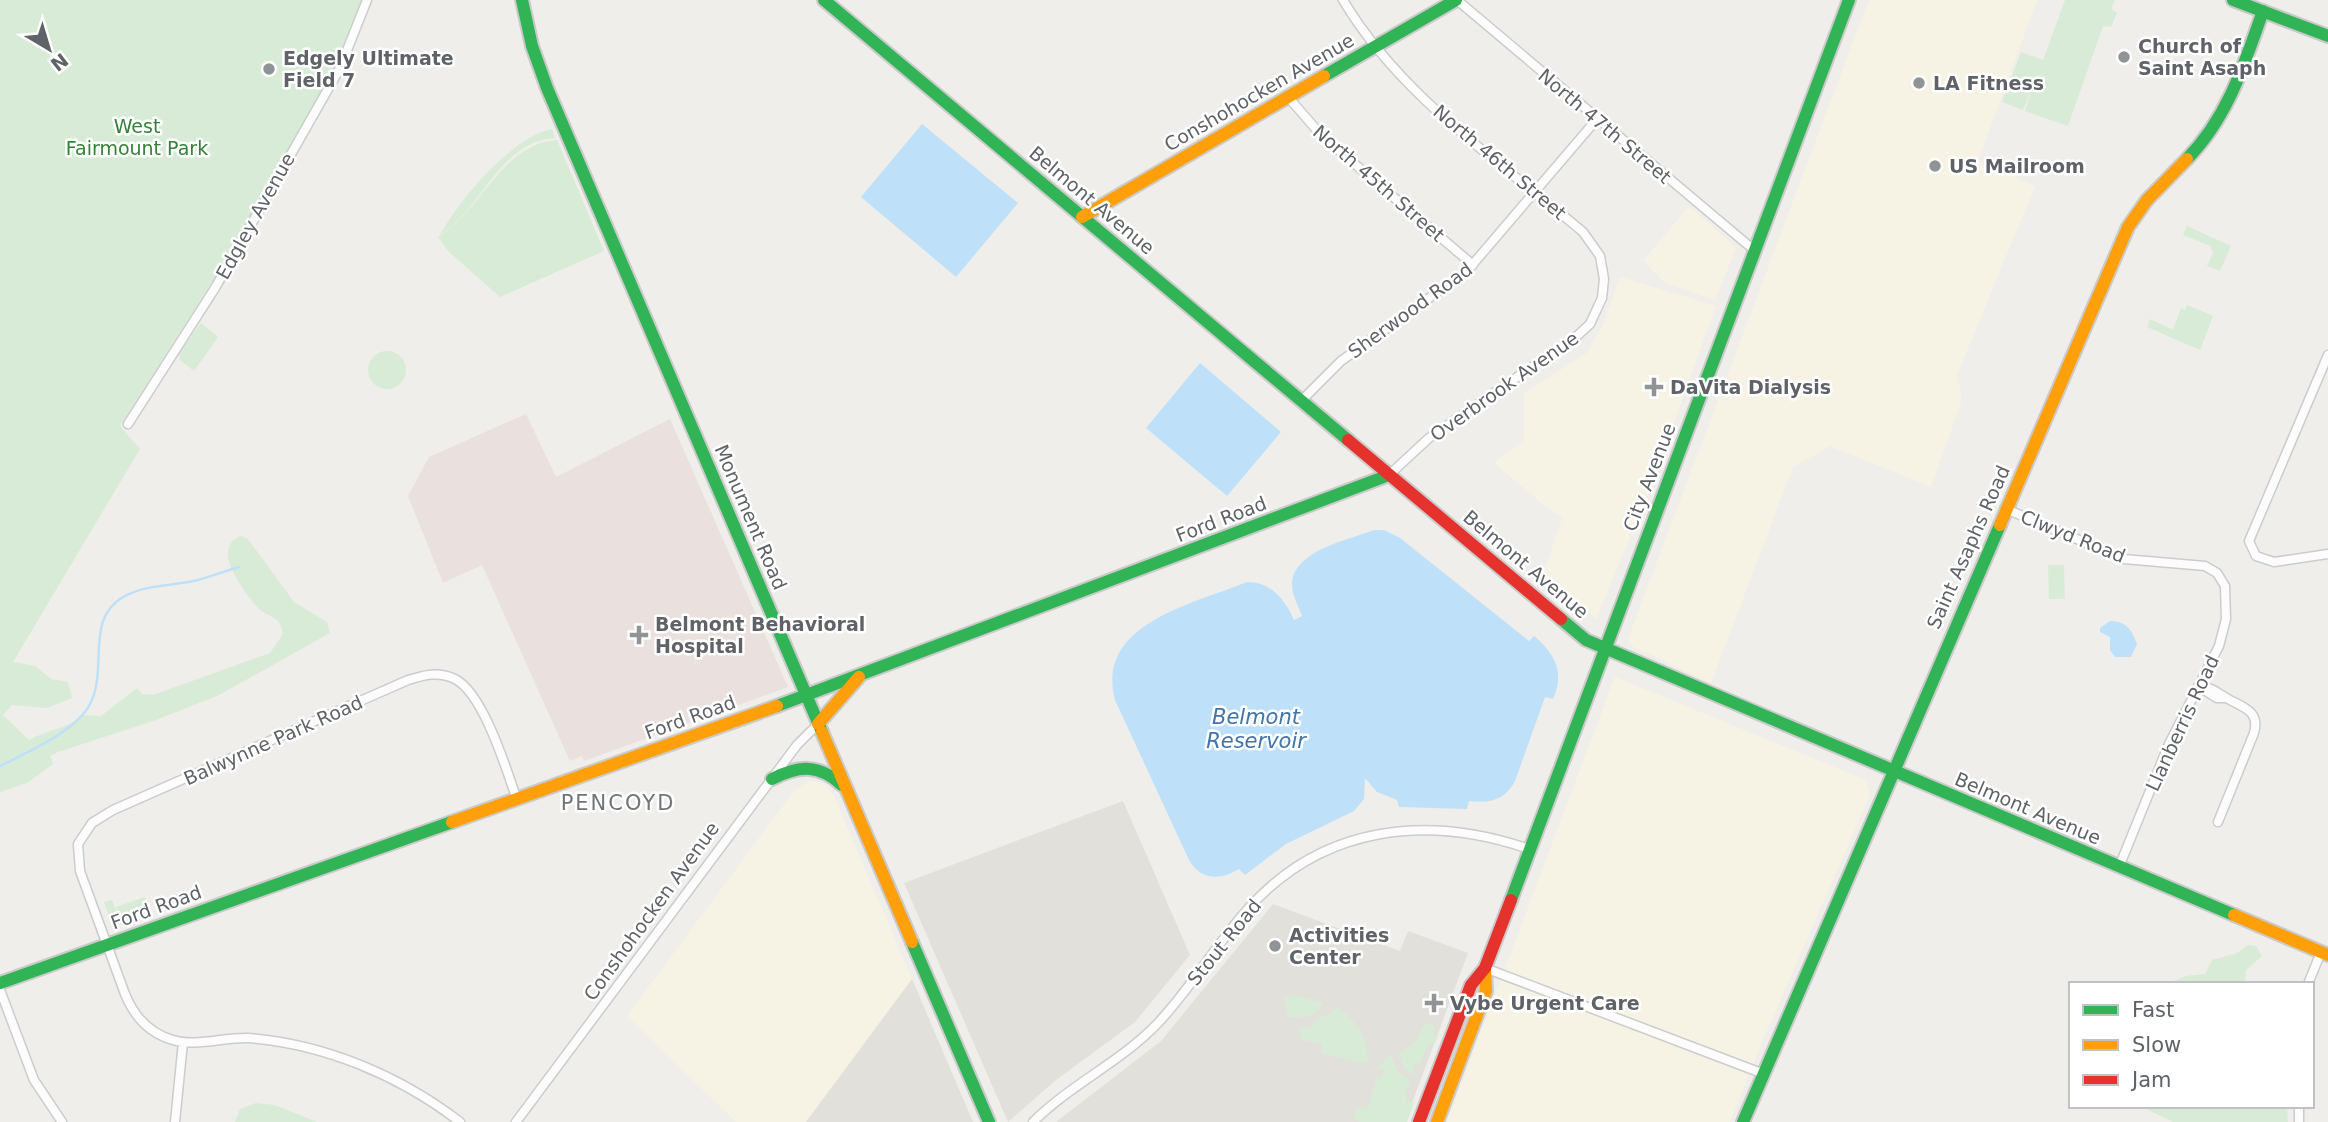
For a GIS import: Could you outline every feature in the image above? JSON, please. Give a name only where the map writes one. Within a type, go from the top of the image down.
[{"type":"main road","name":"Monument Road","points":[[522,0],[532,46],[551,98],[989,1122]]},
{"type":"main road","name":"Belmont Avenue","points":[[824,0],[1586,640],[1604,650],[2324,953]]},
{"type":"main road","name":"Conshohocken Avenue","points":[[1082,217],[1456,0]]},
{"type":"main road","name":"City Avenue","points":[[1419,1122],[1471,985],[1485,968],[1849,0]]},
{"type":"main road","points":[[2233,0],[2328,36]]},
{"type":"main road","name":"Saint Asaphs Road","points":[[1744,1122],[2129,227],[2158,183],[2201,144],[2216,125],[2228,103],[2263,11]]},
{"type":"main road","name":"Ford Road","points":[[0,983],[806,695],[1389,475]]},
{"type":"main road","points":[[818,724],[864,673]]},
{"type":"main road","points":[[772,779],[791,769],[811,765],[829,774],[847,790]]},
{"type":"main road","name":"City Avenue","points":[[1437,1122],[1486,990],[1485,968]]},
{"type":"main road","points":[[1433,1085],[1441,1093],[1444,1102]]},
{"type":"street","name":"Edgley Avenue","points":[[128,425],[215,288],[340,68],[368,0]]},
{"type":"street","name":"North 46th Street","points":[[1343,0],[1363,34],[1410,86],[1590,239],[1602,263],[1604,287]]},
{"type":"street","name":"North 47th Street","points":[[1456,0],[1754,250]]},
{"type":"street","name":"North 45th Street","points":[[1289,97],[1322,136],[1473,265]]},
{"type":"street","name":"Sherwood Road","points":[[1301,401],[1341,361],[1453,283],[1473,265],[1597,119]]},
{"type":"street","name":"Overbrook Avenue","points":[[1389,475],[1429,438],[1584,330],[1599,308],[1604,287]]},
{"type":"street","points":[[2328,355],[2250,532],[2249,541],[2254,554],[2260,559],[2274,562],[2328,554]]},
{"type":"street","name":"Clwyd Road","points":[[2006,509],[2122,558],[2197,565],[2210,568],[2220,577]]},
{"type":"street","name":"Llanberris Road","points":[[2119,867],[2169,744],[2199,686],[2224,628],[2227,598],[2220,577]]},
{"type":"street","name":"Balwynne Park Road","points":[[183,1042],[156,1033],[137,1017],[125,994],[78,859],[81,836],[92,823],[114,810],[408,680],[439,674],[454,678],[467,688],[483,716],[516,797]]},
{"type":"street","points":[[2199,686],[2220,692],[2250,710],[2256,723],[2218,822]]},
{"type":"street","name":"Conshohocken Avenue","points":[[516,1122],[802,739],[818,724]]},
{"type":"street","name":"Stout Road","points":[[1033,1122],[1071,1089],[1145,1035],[1258,898],[1315,856],[1368,836],[1415,829],[1471,832],[1530,849]]},
{"type":"street","points":[[2309,982],[2324,953]]},
{"type":"street","points":[[1485,968],[1763,1074]]},
{"type":"street","points":[[0,990],[29,1068],[59,1119],[48,1122]]},
{"type":"street","points":[[175,1122],[183,1042],[228,1038],[260,1039],[319,1051],[392,1080],[460,1122]]},
{"type":"shaded area","points":[[1869,0],[2037,0],[1978,161],[2035,186],[1957,375],[1962,399],[1931,487],[1830,446],[1793,467],[1711,683],[1632,646],[1628,639]]},
{"type":"shaded area","points":[[1689,206],[1736,248],[1715,300],[1664,282],[1643,261]]},
{"type":"shaded area","points":[[1620,277],[1716,306],[1646,499],[1596,619],[1543,574],[1563,516],[1554,513],[1494,463],[1524,440],[1524,394],[1588,352],[1603,325]]},
{"type":"shaded area","name":"Belmont Behavioral Hospital","points":[[526,414],[556,477],[670,419],[788,687],[584,761],[582,756],[570,761],[482,565],[443,583],[408,496],[429,457]]},
{"type":"shaded area","points":[[1615,677],[1866,780],[1870,795],[1767,1030],[1730,1122],[1447,1122]]},
{"type":"shaded area","points":[[809,781],[823,783],[833,794],[912,979],[806,1122],[736,1122],[627,1016],[794,791]]},
{"type":"shaded area","points":[[1123,801],[1190,955],[1135,1022],[1056,1080],[1008,1122],[904,883]]},
{"type":"shaded area","points":[[1273,904],[1400,951],[1408,931],[1468,953],[1405,1122],[1056,1122],[1161,1041]]},
{"type":"shaded area","points":[[912,979],[973,1122],[806,1122]]},
{"type":"green space","name":"West Fairmount Park","points":[[0,0],[361,0],[337,66],[222,266],[120,426],[140,449],[13,662],[35,666],[51,679],[68,682],[72,698],[46,708],[12,705],[3,715],[29,740],[72,723],[84,715],[101,716],[137,688],[142,694],[153,695],[270,653],[283,634],[282,629],[276,620],[253,602],[232,570],[228,551],[232,541],[240,536],[248,539],[294,602],[327,622],[330,633],[219,695],[156,720],[58,752],[50,756],[53,764],[27,783],[0,792]]},
{"type":"green space","points":[[2065,0],[2115,0],[2111,9],[2117,13],[2111,27],[2103,26],[2068,126],[2025,111],[2032,89],[2023,110],[2002,102],[2021,52],[2043,60]]},
{"type":"green space","points":[[552,129],[555,138],[536,142],[519,151],[505,163],[455,224],[440,235],[460,205],[488,172],[521,144]]},
{"type":"green space","points":[[557,140],[604,251],[500,297],[448,251],[438,237],[453,226],[506,166],[521,153],[538,144]]},
{"type":"green space","points":[[2187,226],[2231,246],[2220,271],[2207,266],[2213,253],[2210,246],[2183,235]]},
{"type":"green space","points":[[2187,305],[2213,316],[2200,350],[2147,327],[2150,319],[2173,330],[2181,308],[2185,310]]},
{"type":"green space","points":[[201,323],[218,337],[194,371],[180,360],[179,353]]},
{"type":"green space","points":[[387,351],[400,357],[406,370],[400,383],[387,389],[374,383],[368,370],[374,357]]},
{"type":"green space","points":[[2048,565],[2064,565],[2065,599],[2049,599]]},
{"type":"green space","points":[[145,897],[151,915],[119,925],[110,919],[104,902],[112,900],[121,923],[116,907]]},
{"type":"green space","points":[[2248,945],[2256,946],[2262,956],[2246,970],[2245,982],[2171,982],[2186,976],[2205,974],[2212,960],[2237,953]]},
{"type":"green space","points":[[1297,996],[1323,1003],[1312,1015],[1288,1018],[1285,997]]},
{"type":"green space","points":[[1337,1008],[1350,1017],[1360,1030],[1368,1061],[1361,1063],[1322,1053],[1322,1044],[1303,1040],[1299,1029],[1304,1026],[1307,1030],[1307,1027],[1313,1027],[1313,1023]]},
{"type":"green space","points":[[1425,1023],[1434,1027],[1434,1035],[1438,1037],[1435,1043],[1427,1046],[1421,1062],[1413,1066],[1415,1076],[1405,1069],[1399,1054],[1416,1041]]},
{"type":"green space","points":[[1390,1053],[1398,1072],[1412,1083],[1405,1088],[1407,1100],[1414,1103],[1407,1122],[1360,1122],[1354,1119],[1357,1107],[1368,1109],[1376,1077],[1381,1078],[1384,1070],[1378,1068]]},
{"type":"green space","points":[[256,1103],[275,1105],[317,1122],[235,1122],[240,1109]]},
{"type":"green space","points":[[2144,1108],[2287,1108],[2288,1122],[2173,1122]]},
{"type":"water","points":[[922,124],[1018,203],[956,277],[861,197]]},
{"type":"water","points":[[1200,363],[1281,432],[1227,496],[1146,428]]},
{"type":"water","name":"Belmont Reservoir","points":[[1374,530],[1384,530],[1400,538],[1529,641],[1534,636],[1548,650],[1556,664],[1558,680],[1553,699],[1545,697],[1515,781],[1501,797],[1484,802],[1469,801],[1467,809],[1399,807],[1397,800],[1377,792],[1365,778],[1364,799],[1354,811],[1286,844],[1245,875],[1239,869],[1218,877],[1199,872],[1189,860],[1115,700],[1113,674],[1120,652],[1134,635],[1154,620],[1247,582],[1271,589],[1287,606],[1294,620],[1302,616],[1292,585],[1294,573],[1301,563],[1323,548]]},
{"type":"water","points":[[2110,621],[2128,627],[2133,634],[2137,644],[2131,657],[2115,657],[2110,650],[2110,637],[2100,632],[2100,628]]},
{"type":"waterway","points":[[0,766],[51,740],[85,712],[96,688],[101,630],[112,605],[143,589],[198,580],[239,567]]},
{"type":"traffic: fast","points":[[522,0],[532,46],[547,88],[822,732]]},
{"type":"traffic: fast","points":[[824,0],[1348,440]]},
{"type":"traffic: fast","points":[[1324,76],[1456,0]]},
{"type":"traffic: fast","points":[[1511,900],[1849,0]]},
{"type":"traffic: fast","points":[[2233,0],[2328,36]]},
{"type":"traffic: fast","points":[[2187,159],[2214,126],[2224,108],[2263,11]]},
{"type":"traffic: fast","points":[[777,706],[1389,475]]},
{"type":"traffic: fast","points":[[1743,1122],[2000,525]]},
{"type":"traffic: fast","points":[[1561,619],[1586,640],[2234,915]]},
{"type":"traffic: fast","points":[[772,779],[791,771],[809,769],[825,773],[842,785]]},
{"type":"traffic: fast","points":[[0,983],[452,822]]},
{"type":"traffic: fast","points":[[912,942],[989,1122]]},
{"type":"traffic: slow","points":[[1082,217],[1324,76]]},
{"type":"traffic: slow","points":[[2000,525],[2128,227],[2147,200],[2187,159]]},
{"type":"traffic: slow","points":[[818,724],[859,677]]},
{"type":"traffic: slow","points":[[452,822],[777,706]]},
{"type":"traffic: slow","points":[[822,732],[912,942]]},
{"type":"traffic: slow","points":[[2234,915],[2328,955]]},
{"type":"traffic: slow","points":[[1437,1122],[1486,991],[1485,968]]},
{"type":"traffic: jam","points":[[1348,440],[1561,619]]},
{"type":"traffic: jam","points":[[1419,1122],[1471,985],[1485,968],[1511,900]]},
{"type":"place","name":"Church of Saint Asaph","points":[[2124,57]]},
{"type":"place","name":"Edgely Ultimate Field 7","points":[[269,69]]},
{"type":"place","name":"LA Fitness","points":[[1919,83]]},
{"type":"place","name":"US Mailroom","points":[[1935,166]]},
{"type":"place","name":"DaVita Dialysis","points":[[1654,387]]},
{"type":"place","name":"Belmont Behavioral Hospital","points":[[639,635]]},
{"type":"place","name":"Activities Center","points":[[1275,946]]},
{"type":"place","name":"Vybe Urgent Care","points":[[1434,1003]]},
{"type":"district","name":"PENCOYD","points":[[618,803]]}]
